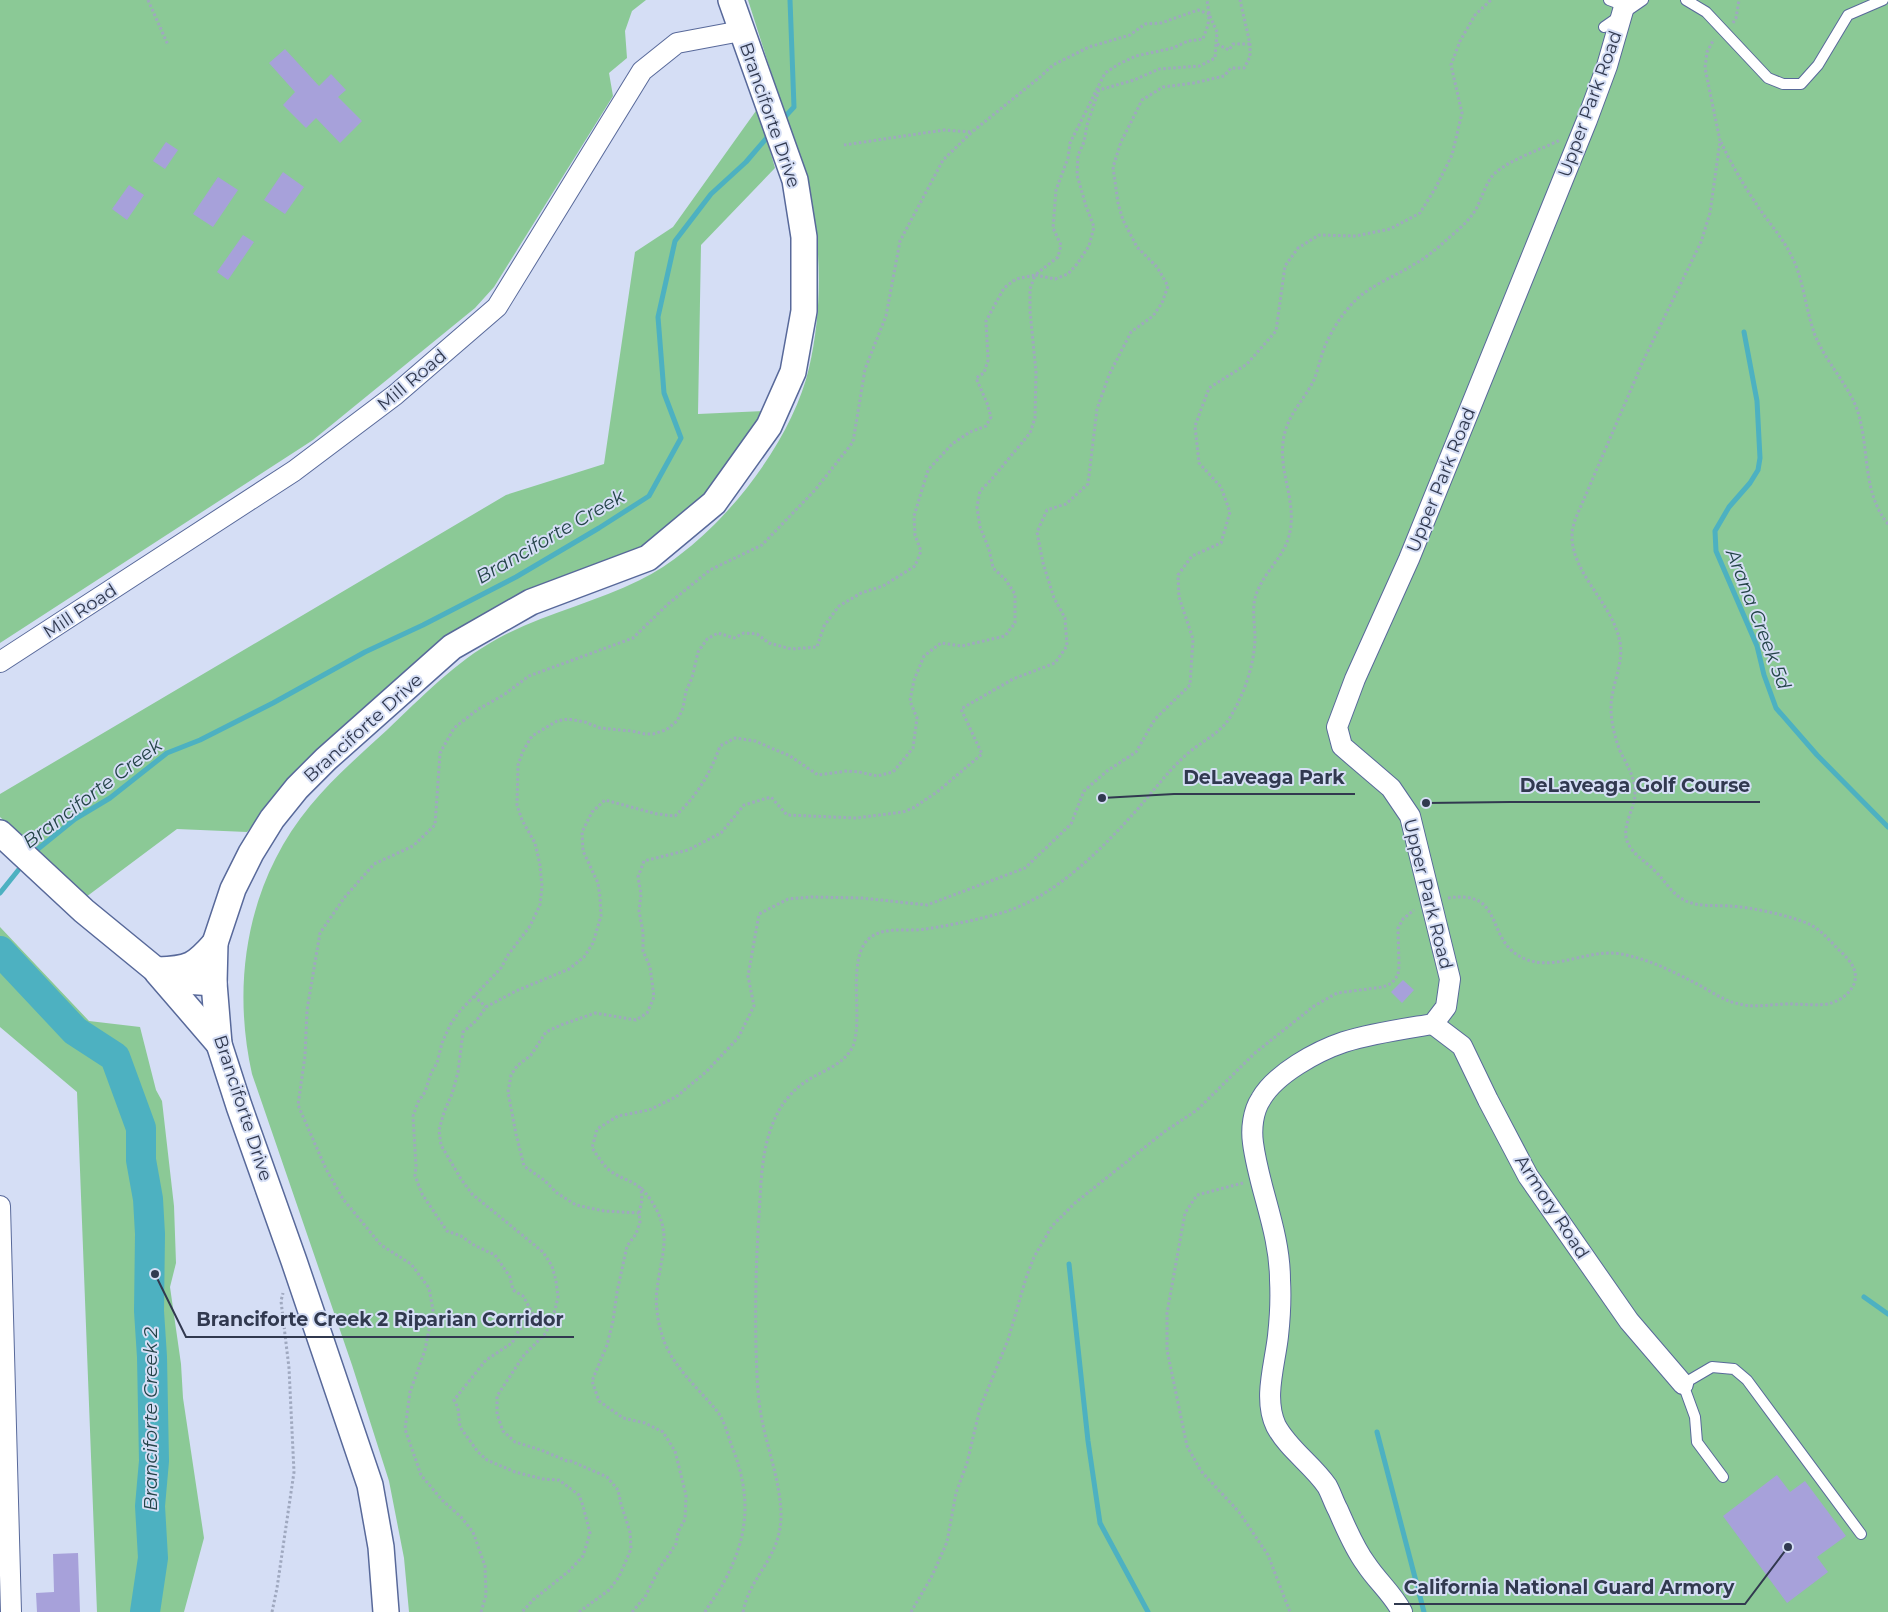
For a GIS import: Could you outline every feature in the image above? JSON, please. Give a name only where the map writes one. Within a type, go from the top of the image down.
[{"type":"street","name":"Branciforte Drive","points":[[386,1612],[381,1547],[370,1485],[219,1044],[214,983],[215,943],[233,889],[251,853],[272,820],[297,788],[326,759],[452,647],[531,602],[648,558],[714,504],[769,426],[793,372],[804,311],[804,237],[795,180],[731,0]]},
{"type":"street","name":"Upper Park Road","points":[[1433,1024],[1446,1007],[1450,978],[1410,816],[1391,788],[1342,746],[1338,727],[1355,679],[1408,559],[1587,120],[1607,66],[1625,4]]},
{"type":"street","name":"Mill Road","points":[[0,662],[294,471],[395,395],[497,307],[560,208],[642,71],[677,43],[741,30]]},
{"type":"street","points":[[0,833],[84,911],[156,970],[219,1044]]},
{"type":"street","points":[[156,970],[181,969],[199,961],[215,943]]},
{"type":"street","points":[[156,970],[184,981],[214,983]]},
{"type":"street","points":[[1402,1612],[1398,1604],[1365,1564],[1343,1523],[1328,1487],[1311,1466],[1288,1446],[1275,1424],[1270,1399],[1278,1335],[1280,1279],[1274,1227],[1255,1156],[1253,1121],[1261,1099],[1274,1084],[1301,1062],[1344,1043],[1394,1030],[1433,1024]]},
{"type":"street","name":"Armory Road","points":[[1433,1024],[1462,1046],[1528,1176],[1629,1321],[1683,1384]]},
{"type":"street","points":[[0,1206],[11,1612]]},
{"type":"lane","points":[[1686,0],[1706,12],[1768,78],[1783,84],[1801,84],[1818,65],[1848,15],[1883,0]]},
{"type":"lane","points":[[1604,28],[1625,4]]},
{"type":"lane","points":[[1723,1477],[1697,1442],[1695,1417],[1683,1384],[1712,1367],[1734,1369],[1747,1380],[1861,1534]]},
{"type":"path","points":[[148,0],[168,45]]},
{"type":"path","points":[[579,1612],[609,1590],[619,1577],[631,1549],[630,1532],[618,1490],[607,1477],[571,1461],[515,1442],[503,1431],[497,1414],[497,1396],[524,1355],[546,1333],[554,1314],[558,1297],[552,1266],[543,1252],[472,1194],[460,1179],[441,1145],[439,1130],[454,1086],[463,1032],[486,1007],[516,990],[569,969],[584,957],[593,943],[600,916],[600,897],[598,883],[582,850],[582,832],[592,812],[605,800],[657,814],[674,816],[689,804],[704,784],[720,746],[735,738],[755,741],[790,756],[818,775],[847,771],[877,776],[893,772],[913,748],[917,718],[910,701],[914,680],[924,656],[942,644],[962,646],[1005,636],[1015,623],[1015,594],[1005,579],[993,568],[989,550],[980,527],[977,507],[980,491],[1030,433],[1035,418],[1036,372],[1030,310],[1030,289],[1035,275],[1058,257],[1061,245],[1053,228],[1056,190],[1068,158],[1070,143],[1106,73],[1136,56],[1172,48],[1188,41],[1203,39],[1208,25],[1207,0]]},
{"type":"path","points":[[639,1214],[576,1205],[557,1193],[544,1180],[524,1166],[508,1092],[511,1075],[517,1066],[531,1055],[546,1032],[561,1025],[595,1013],[636,1020],[647,1013],[654,996],[650,967],[643,951],[643,932],[639,911],[642,894],[638,877],[644,860],[688,850],[721,833],[744,805],[771,797],[787,815],[856,818],[903,812],[914,808],[937,792],[982,754],[961,710],[1013,679],[1054,663],[1067,646],[1064,618],[1054,598],[1043,563],[1037,532],[1047,510],[1066,504],[1088,484],[1097,410],[1109,376],[1131,332],[1153,316],[1162,303],[1168,286],[1157,267],[1137,247],[1123,220],[1112,167],[1121,142],[1142,100],[1163,87],[1210,80],[1224,76],[1231,68],[1244,68],[1250,57],[1250,44],[1240,0]]},
{"type":"path","points":[[705,1612],[725,1581],[744,1531],[744,1493],[739,1466],[719,1413],[678,1364],[663,1339],[657,1312],[656,1292],[665,1244],[662,1223],[651,1200],[641,1186],[608,1170],[592,1148],[597,1129],[618,1116],[649,1110],[676,1097],[708,1072],[738,1038],[754,1006],[748,976],[759,914],[788,899],[812,897],[862,898],[927,905],[1025,868],[1071,824],[1084,791],[1107,771],[1136,752],[1155,719],[1190,685],[1193,639],[1179,597],[1178,575],[1192,556],[1221,543],[1230,512],[1221,487],[1199,463],[1195,426],[1209,388],[1247,364],[1276,331],[1285,266],[1298,248],[1319,235],[1356,236],[1390,229],[1420,213],[1452,155],[1462,113],[1452,65],[1460,41],[1475,15],[1491,0]]},
{"type":"path","points":[[1740,0],[1736,18],[1726,34],[1715,37],[1710,45],[1704,68],[1720,141],[1740,178],[1780,236],[1797,267],[1805,304],[1816,337],[1850,394],[1858,412],[1872,492],[1877,506],[1888,524]]},
{"type":"path","points":[[481,1612],[486,1595],[485,1566],[473,1532],[421,1476],[405,1429],[410,1392],[425,1350],[433,1310],[429,1288],[411,1264],[381,1245],[344,1199],[326,1169],[298,1105],[305,1056],[307,1010],[320,933],[344,898],[374,864],[413,846],[435,825],[440,753],[454,728],[529,676],[633,638],[668,604],[710,570],[762,545],[815,490],[854,442],[865,369],[886,316],[900,241],[943,160],[972,132],[1053,65],[1089,48],[1130,35],[1145,24],[1161,23],[1198,10],[1209,14],[1217,32],[1215,58],[1200,66],[1159,69],[1134,80],[1099,90],[1087,126],[1084,142],[1078,155],[1077,175],[1094,227],[1090,246],[1068,274],[1056,278],[1035,275],[1016,279],[1004,288],[986,321],[988,360],[984,373],[976,378],[988,403],[991,417],[986,426],[970,432],[952,444],[928,470],[914,516],[915,535],[922,551],[915,566],[883,586],[861,594],[839,606],[824,626],[817,647],[791,650],[769,643],[756,634],[744,633],[734,638],[718,633],[707,639],[696,659],[692,678],[686,691],[684,708],[677,721],[666,730],[645,734],[600,728],[585,722],[557,721],[532,736],[523,751],[518,765],[517,805],[522,820],[534,843],[540,865],[542,887],[540,905],[530,926],[508,955],[501,968],[458,1012],[450,1025],[442,1043],[437,1063],[413,1116],[416,1152],[415,1176],[422,1194],[448,1231],[495,1255],[510,1277],[514,1290],[523,1296],[533,1314],[525,1326],[519,1330],[512,1343],[486,1360],[454,1400],[458,1408],[460,1427],[478,1452],[487,1460],[514,1472],[543,1479],[558,1480],[579,1495],[590,1533],[583,1556],[569,1571],[532,1600],[522,1612]]},
{"type":"path","points":[[1217,44],[1228,50],[1233,44],[1250,44]]},
{"type":"path","points":[[844,145],[944,130],[972,132]]},
{"type":"path","points":[[743,1612],[749,1591],[778,1543],[781,1516],[778,1487],[762,1421],[758,1386],[755,1288],[763,1161],[775,1117],[789,1096],[809,1079],[843,1059],[852,1048],[856,1033],[858,969],[864,944],[871,936],[882,932],[917,930],[985,917],[1016,908],[1039,896],[1066,877],[1098,849],[1131,816],[1183,757],[1222,728],[1237,705],[1252,664],[1255,642],[1254,604],[1256,593],[1278,560],[1290,534],[1291,510],[1282,459],[1284,437],[1288,423],[1314,380],[1328,340],[1346,311],[1357,299],[1378,284],[1426,257],[1470,218],[1488,183],[1498,172],[1556,142],[1565,135]]},
{"type":"path","points":[[912,1612],[932,1576],[947,1542],[951,1529],[956,1493],[967,1463],[980,1408],[1008,1340],[1034,1257],[1052,1226],[1075,1203],[1164,1132],[1197,1110],[1256,1053],[1314,1006],[1337,993],[1383,987],[1392,983],[1398,975],[1398,935],[1400,924],[1410,913],[1431,902],[1457,896],[1472,898],[1483,903],[1491,913],[1498,932],[1505,943],[1516,954],[1529,960],[1545,964],[1592,954],[1617,953],[1632,956],[1660,966],[1740,1005],[1823,1005],[1840,999],[1847,994],[1855,982],[1855,970],[1851,964],[1813,926],[1741,906],[1698,904],[1684,900],[1672,891],[1654,869],[1633,851],[1628,844],[1626,826],[1635,790],[1631,772],[1617,741],[1611,707],[1621,660],[1620,642],[1614,621],[1576,555],[1572,538],[1575,522],[1626,399],[1674,295],[1701,242],[1710,213],[1720,141]]},
{"type":"path","points":[[474,996],[486,1007]]},
{"type":"path","points":[[1255,1156],[1249,1163],[1244,1183],[1197,1195],[1185,1213],[1168,1313],[1167,1350],[1187,1446],[1201,1471],[1239,1512],[1268,1555],[1290,1612]]},
{"type":"path","points":[[632,1612],[645,1597],[659,1569],[676,1544],[678,1532],[685,1519],[686,1495],[675,1451],[663,1432],[645,1424],[623,1418],[599,1401],[592,1381],[607,1345],[627,1246],[636,1234],[640,1222],[641,1186]]},
{"type":"path","points":[[272,1612],[294,1472],[289,1368],[281,1302],[294,1261]]},
{"type":"green space","points":[[0,0],[646,0],[632,11],[625,31],[627,58],[609,73],[613,96],[494,287],[475,308],[313,440],[0,643]]},
{"type":"green space","points":[[748,0],[1888,0],[1888,1612],[409,1612],[404,1558],[389,1481],[352,1365],[252,1074],[246,1039],[243,1003],[250,933],[259,899],[272,866],[289,835],[310,806],[347,766],[439,681],[482,648],[532,622],[640,580],[667,564],[694,543],[745,491],[767,461],[785,430],[800,398],[813,349],[818,308],[819,267],[815,226],[805,175]]},
{"type":"green space","points":[[758,108],[775,168],[701,245],[698,414],[765,411],[706,500],[644,549],[445,642],[322,745],[247,832],[177,829],[86,897],[0,817],[0,794],[506,495],[604,464],[635,252],[673,227]]},
{"type":"green space","points":[[0,927],[89,1021],[140,1027],[156,1090],[162,1101],[174,1206],[176,1263],[170,1287],[181,1364],[183,1398],[204,1538],[184,1612],[97,1612],[77,1092],[0,1027]]},
{"type":"building","points":[[285,49],[319,86],[331,74],[346,90],[338,97],[362,121],[340,143],[316,118],[306,128],[283,105],[295,92],[269,63]]},
{"type":"building","points":[[166,142],[178,150],[165,169],[153,161]]},
{"type":"building","points":[[283,172],[304,187],[285,214],[264,200]]},
{"type":"building","points":[[218,177],[238,190],[213,227],[193,214]]},
{"type":"building","points":[[129,185],[144,195],[127,220],[112,209]]},
{"type":"building","points":[[243,235],[254,242],[228,280],[217,272]]},
{"type":"building","points":[[1403,980],[1414,990],[1402,1003],[1391,992]]},
{"type":"building","points":[[1777,1475],[1790,1492],[1805,1481],[1846,1536],[1817,1557],[1828,1572],[1787,1603],[1723,1516]]},
{"type":"building","points":[[78,1553],[80,1612],[37,1612],[36,1593],[54,1592],[53,1554]]},
{"type":"waterway","name":"Branciforte Creek","points":[[782,120],[794,107],[790,0]]},
{"type":"waterway","name":"Branciforte Creek","points":[[33,853],[75,819],[110,798],[167,753],[200,740],[273,703],[365,652],[423,625],[516,577],[649,496],[681,438],[664,393],[658,317],[675,241],[711,194],[746,162],[770,134]]},
{"type":"waterway","name":"Arana Creek 5d","points":[[1744,332],[1757,401],[1760,458],[1758,470],[1750,483],[1729,507],[1715,531],[1716,551],[1757,646],[1764,675],[1776,708],[1817,755],[1888,827]]},
{"type":"waterway","name":"Branciforte Creek","points":[[0,893],[24,863]]},
{"type":"waterway","name":"Branciforte Creek 2","points":[[0,951],[75,1031],[115,1057],[141,1128],[141,1160],[148,1199],[150,1234],[149,1311],[154,1461],[150,1506],[153,1558],[145,1612]]},
{"type":"waterway","points":[[1069,1264],[1088,1441],[1100,1523],[1148,1612]]},
{"type":"waterway","points":[[1864,1297],[1888,1314]]},
{"type":"waterway","points":[[1377,1432],[1424,1612]]},
{"type":"place","name":"DeLaveaga Park","points":[[1102,798]]},
{"type":"place","name":"DeLaveaga Golf Course","points":[[1426,803]]},
{"type":"place","name":"Branciforte Creek 2 Riparian Corridor","points":[[155,1274]]},
{"type":"place","name":"California National Guard Armory","points":[[1788,1547]]}]
